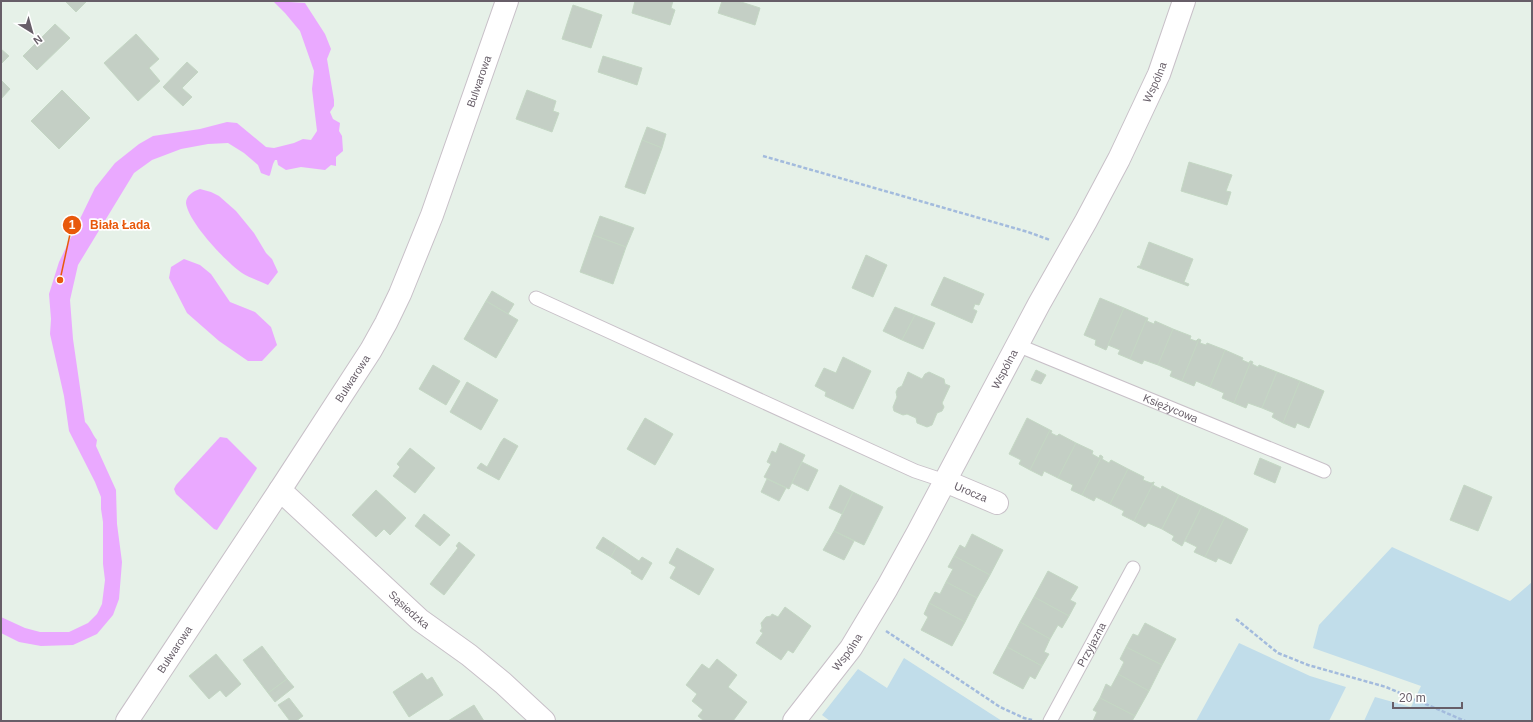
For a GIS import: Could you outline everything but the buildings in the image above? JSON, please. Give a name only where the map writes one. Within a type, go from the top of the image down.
[{"type":"street","name":"Bulwarowa","points":[[127,721],[371,350],[400,294],[432,215],[507,1]]},
{"type":"street","name":"Wspólna","points":[[794,721],[846,654],[868,621],[891,581],[1017,345],[1071,248],[1136,123],[1159,74],[1184,1]]},
{"type":"street","name":"Urocza","points":[[945,481],[996,503]]},
{"type":"street","name":"Sąsiedzka","points":[[280,490],[420,620],[486,669],[544,721]]},
{"type":"lane","points":[[536,298],[915,471],[945,481]]},
{"type":"lane","name":"Księżycowa","points":[[1017,345],[1324,471]]},
{"type":"lane","name":"Przyjazna","points":[[1050,721],[1133,568]]},
{"type":"path","points":[[763,156],[1028,232],[1071,248]]},
{"type":"path","points":[[1236,619],[1278,653],[1308,665],[1386,687],[1466,721]]},
{"type":"path","points":[[868,621],[890,633],[1000,707],[1024,718],[1036,721]]},
{"type":"shaded area","points":[[273,1],[305,3],[325,34],[331,49],[327,59],[334,106],[330,112],[333,119],[340,123],[339,131],[342,136],[343,151],[336,157],[336,166],[331,165],[325,170],[301,167],[286,170],[278,165],[277,160],[275,160],[269,176],[261,173],[258,165],[244,153],[228,143],[208,144],[181,149],[152,160],[134,173],[78,265],[70,300],[73,339],[85,422],[97,440],[96,446],[116,490],[117,524],[122,562],[119,599],[113,615],[97,634],[73,645],[41,646],[19,642],[1,633],[1,617],[25,628],[40,632],[69,632],[88,623],[97,614],[102,604],[105,580],[103,564],[103,522],[101,497],[69,431],[64,396],[50,334],[51,319],[49,294],[59,262],[95,188],[115,163],[139,144],[153,136],[200,129],[227,122],[237,123],[266,147],[274,148],[303,139],[311,140],[317,131],[312,89],[314,71],[300,31]]},
{"type":"shaded area","points":[[200,189],[219,196],[236,211],[254,233],[266,253],[272,259],[278,272],[268,285],[245,275],[235,268],[209,241],[193,221],[188,211],[186,200],[190,194]]},
{"type":"shaded area","points":[[184,259],[200,265],[211,274],[230,302],[255,312],[271,327],[277,345],[262,361],[248,361],[219,341],[187,313],[169,278],[171,267]]},
{"type":"shaded area","points":[[220,437],[227,438],[257,468],[217,530],[214,529],[176,494],[174,489]]},
{"type":"shaded area","points":[[1392,547],[1510,601],[1532,582],[1532,721],[1364,721],[1375,697],[1411,707],[1421,686],[1313,648],[1319,625]]},
{"type":"shaded area","points":[[1239,643],[1310,676],[1346,687],[1329,721],[1196,721]]},
{"type":"shaded area","points":[[904,658],[1002,721],[830,721],[822,715],[858,669],[887,688]]},
{"type":"place","name":"Biała Łada","points":[[60,280]]}]
